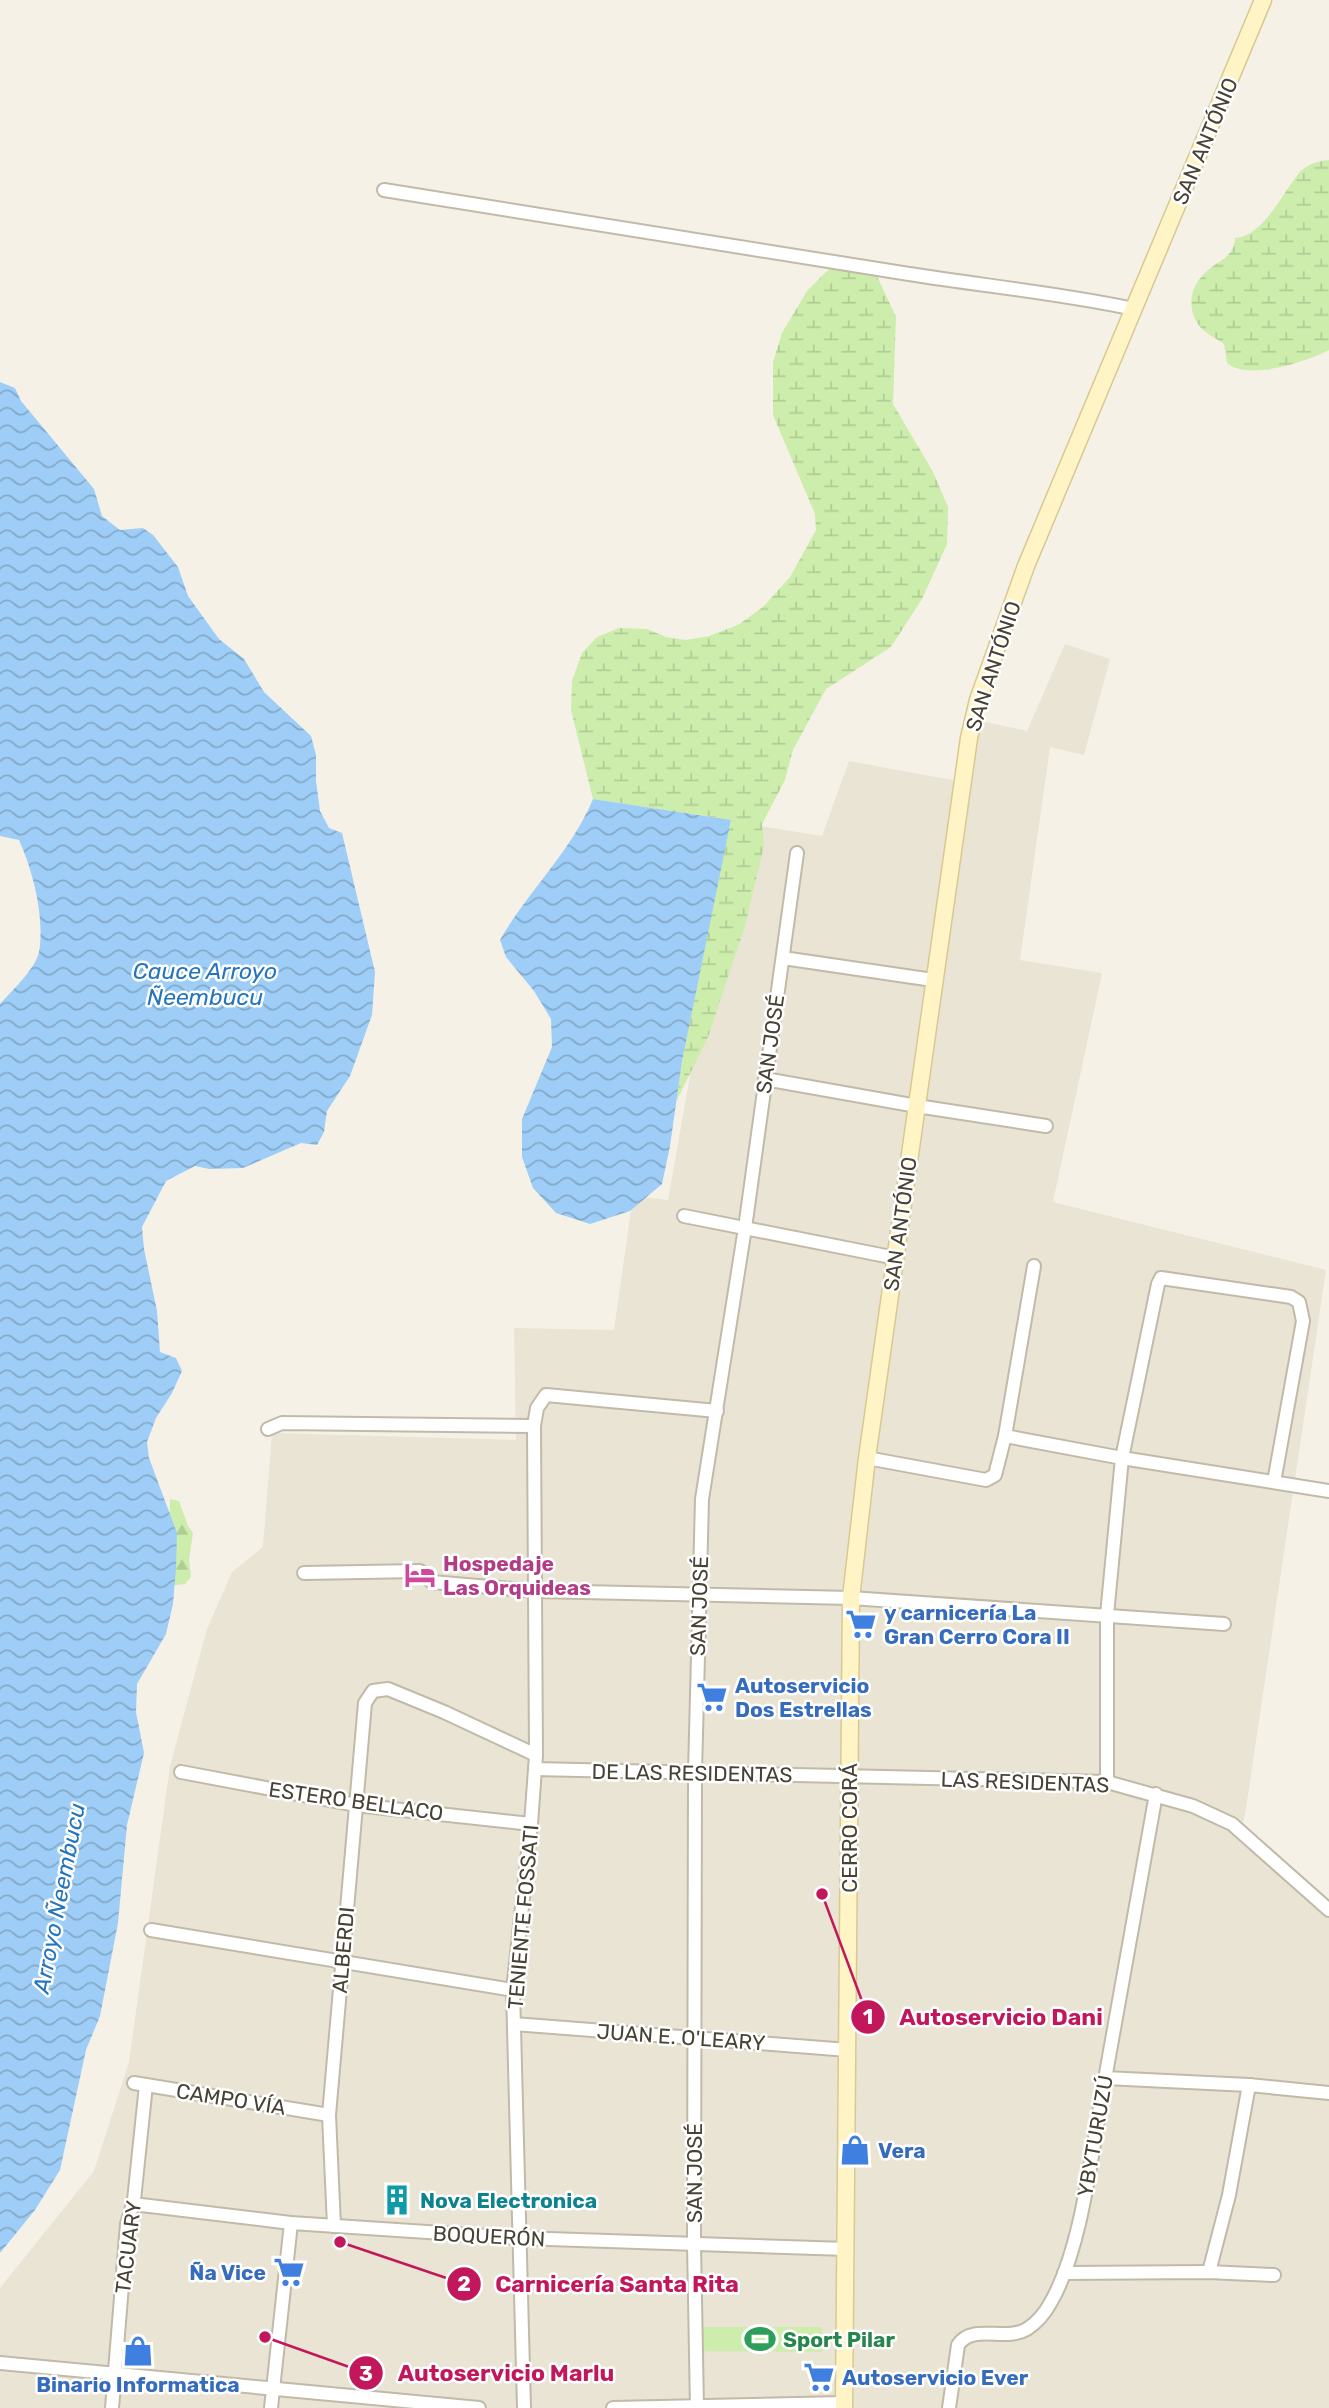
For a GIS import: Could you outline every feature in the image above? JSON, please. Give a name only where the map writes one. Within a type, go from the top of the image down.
[{"type":"street","name":"SAN ANTÓNIO","points":[[867,1458],[933,980],[967,751],[978,700],[1026,566],[1264,0]]},
{"type":"street","points":[[384,190],[1134,309]]},
{"type":"street","name":"SAN JOSÉ","points":[[697,2407],[694,2244],[695,1773],[702,1500],[745,1228],[797,853]]},
{"type":"street","points":[[783,958],[933,980]]},
{"type":"street","points":[[765,1079],[917,1107],[1046,1126]]},
{"type":"street","points":[[684,1216],[896,1258]]},
{"type":"street","points":[[867,1458],[986,1480],[995,1475],[1005,1436],[1034,1266]]},
{"type":"street","points":[[1107,1782],[1107,1615],[1122,1458],[1161,1279],[1291,1297],[1299,1302],[1303,1321],[1274,1482]]},
{"type":"street","points":[[268,1429],[282,1423],[534,1426],[537,1408],[546,1395],[717,1411]]},
{"type":"street","name":"TENIENTE FOSSATI","points":[[524,2408],[513,1990],[536,1755],[534,1426]]},
{"type":"street","points":[[1005,1436],[1122,1458],[1329,1491]]},
{"type":"street","name":"CERRO CORÁ","points":[[844,2406],[851,1598],[867,1458]]},
{"type":"street","points":[[304,1573],[420,1571],[432,1582],[536,1591],[851,1598],[1224,1623]]},
{"type":"street","name":"ALBERDI","points":[[334,2226],[329,2115],[365,1703],[373,1691],[388,1689],[536,1755]]},
{"type":"street","name":"DE LAS RESIDENTAS","points":[[535,1769],[850,1777]]},
{"type":"street","name":"ESTERO BELLACO","points":[[181,1772],[356,1805],[531,1824]]},
{"type":"street","name":"LAS RESIDENTAS","points":[[850,1777],[1107,1782],[1156,1794],[1193,1806],[1232,1824],[1329,1910]]},
{"type":"street","name":"YBYTURUZÚ","points":[[949,2408],[958,2345],[962,2339],[974,2334],[1008,2335],[1025,2331],[1040,2319],[1065,2273],[1083,2206],[1156,1794]]},
{"type":"street","points":[[152,1930],[513,1990]]},
{"type":"street","name":"JUAN E. O'LEARY","points":[[514,2024],[848,2050]]},
{"type":"street","points":[[1105,2078],[1250,2085],[1329,2093]]},
{"type":"street","name":"CAMPO VÍA","points":[[140,2084],[329,2115]]},
{"type":"street","name":"TACUARY","points":[[112,2408],[127,2224],[133,2204],[140,2084]]},
{"type":"street","points":[[1209,2272],[1229,2194],[1250,2085]]},
{"type":"street","name":"BOQUERÓN","points":[[133,2204],[291,2223],[519,2238],[846,2249]]},
{"type":"street","points":[[271,2408],[291,2223]]},
{"type":"street","points":[[1065,2273],[1209,2272],[1274,2275]]},
{"type":"street","points":[[0,2362],[479,2408]]},
{"type":"street","points":[[613,2408],[844,2406]]},
{"type":"shaded area","points":[[1065,644],[1110,659],[1084,755],[1050,747],[1020,960],[1102,973],[1053,1202],[1326,1270],[1245,1815],[1239,1836],[1299,1894],[1329,1916],[1329,2408],[0,2408],[0,2288],[94,2171],[129,2062],[170,1766],[207,1629],[232,1572],[263,1547],[272,1433],[516,1440],[514,1328],[614,1330],[633,1196],[668,1200],[735,822],[822,836],[849,761],[957,781],[971,719],[1027,731]]},
{"type":"green space","points":[[1329,160],[1329,350],[1277,368],[1236,368],[1227,363],[1224,344],[1203,330],[1196,321],[1191,305],[1197,283],[1208,270],[1229,254],[1235,238],[1245,236],[1263,222],[1302,170]]},
{"type":"green space","points":[[856,265],[878,278],[896,317],[893,404],[933,472],[948,507],[947,544],[922,599],[891,647],[826,689],[793,750],[785,780],[762,824],[764,846],[745,926],[708,1037],[676,1102],[694,996],[731,820],[593,799],[571,710],[572,681],[582,653],[597,637],[619,628],[647,629],[666,637],[686,640],[709,636],[738,625],[763,607],[790,577],[816,530],[815,514],[773,415],[773,362],[782,333],[807,291],[830,268]]},
{"type":"green space","points":[[170,1499],[179,1501],[193,1533],[189,1560],[191,1577],[185,1584],[168,1586]]},
{"type":"green space","name":"Sport Pilar","points":[[699,2327],[822,2327],[822,2352],[699,2351]]},
{"type":"water","name":"Cauce Arroyo Ñeembucu","points":[[0,382],[15,388],[21,401],[94,489],[102,516],[120,530],[143,528],[153,535],[178,567],[188,596],[219,639],[244,659],[264,692],[311,736],[316,755],[320,811],[329,828],[342,833],[375,972],[372,1015],[350,1076],[327,1111],[324,1132],[317,1145],[301,1143],[243,1168],[209,1169],[195,1166],[166,1181],[142,1227],[157,1311],[160,1352],[176,1358],[182,1371],[156,1418],[147,1442],[149,1458],[177,1533],[173,1604],[166,1634],[137,1684],[136,1712],[144,1753],[127,1825],[118,1923],[100,2016],[86,2050],[60,2170],[35,2210],[0,2253],[0,1004],[37,958],[40,925],[33,880],[19,840],[0,836]]},
{"type":"water","points":[[593,799],[731,820],[682,1061],[662,1184],[630,1211],[590,1224],[556,1213],[533,1188],[522,1157],[522,1119],[552,1047],[551,1019],[534,991],[506,957],[500,940],[573,836]]},
{"type":"place","name":"Hospedaje Las Orquideas","points":[[420,1575]]},
{"type":"place","name":"y carnicería La Gran Cerro Cora II","points":[[861,1624]]},
{"type":"place","name":"Autoservicio Dos Estrellas","points":[[712,1697]]},
{"type":"place","name":"Autoservicio Dani","points":[[822,1894]]},
{"type":"place","name":"Vera","points":[[855,2150]]},
{"type":"place","name":"Nova Electronica","points":[[397,2200]]},
{"type":"place","name":"Carnicería Santa Rita","points":[[340,2242]]},
{"type":"place","name":"Ña Vice","points":[[289,2272]]},
{"type":"place","name":"Autoservicio Marlu","points":[[265,2337]]},
{"type":"place","name":"Sport Pilar","points":[[760,2339]]},
{"type":"place","name":"Binario Informatica","points":[[138,2351]]},
{"type":"place","name":"Autoservicio Ever","points":[[819,2377]]},
{"type":"water label","name":"Arroyo Ñeembucu","points":[[59,1898]]}]
